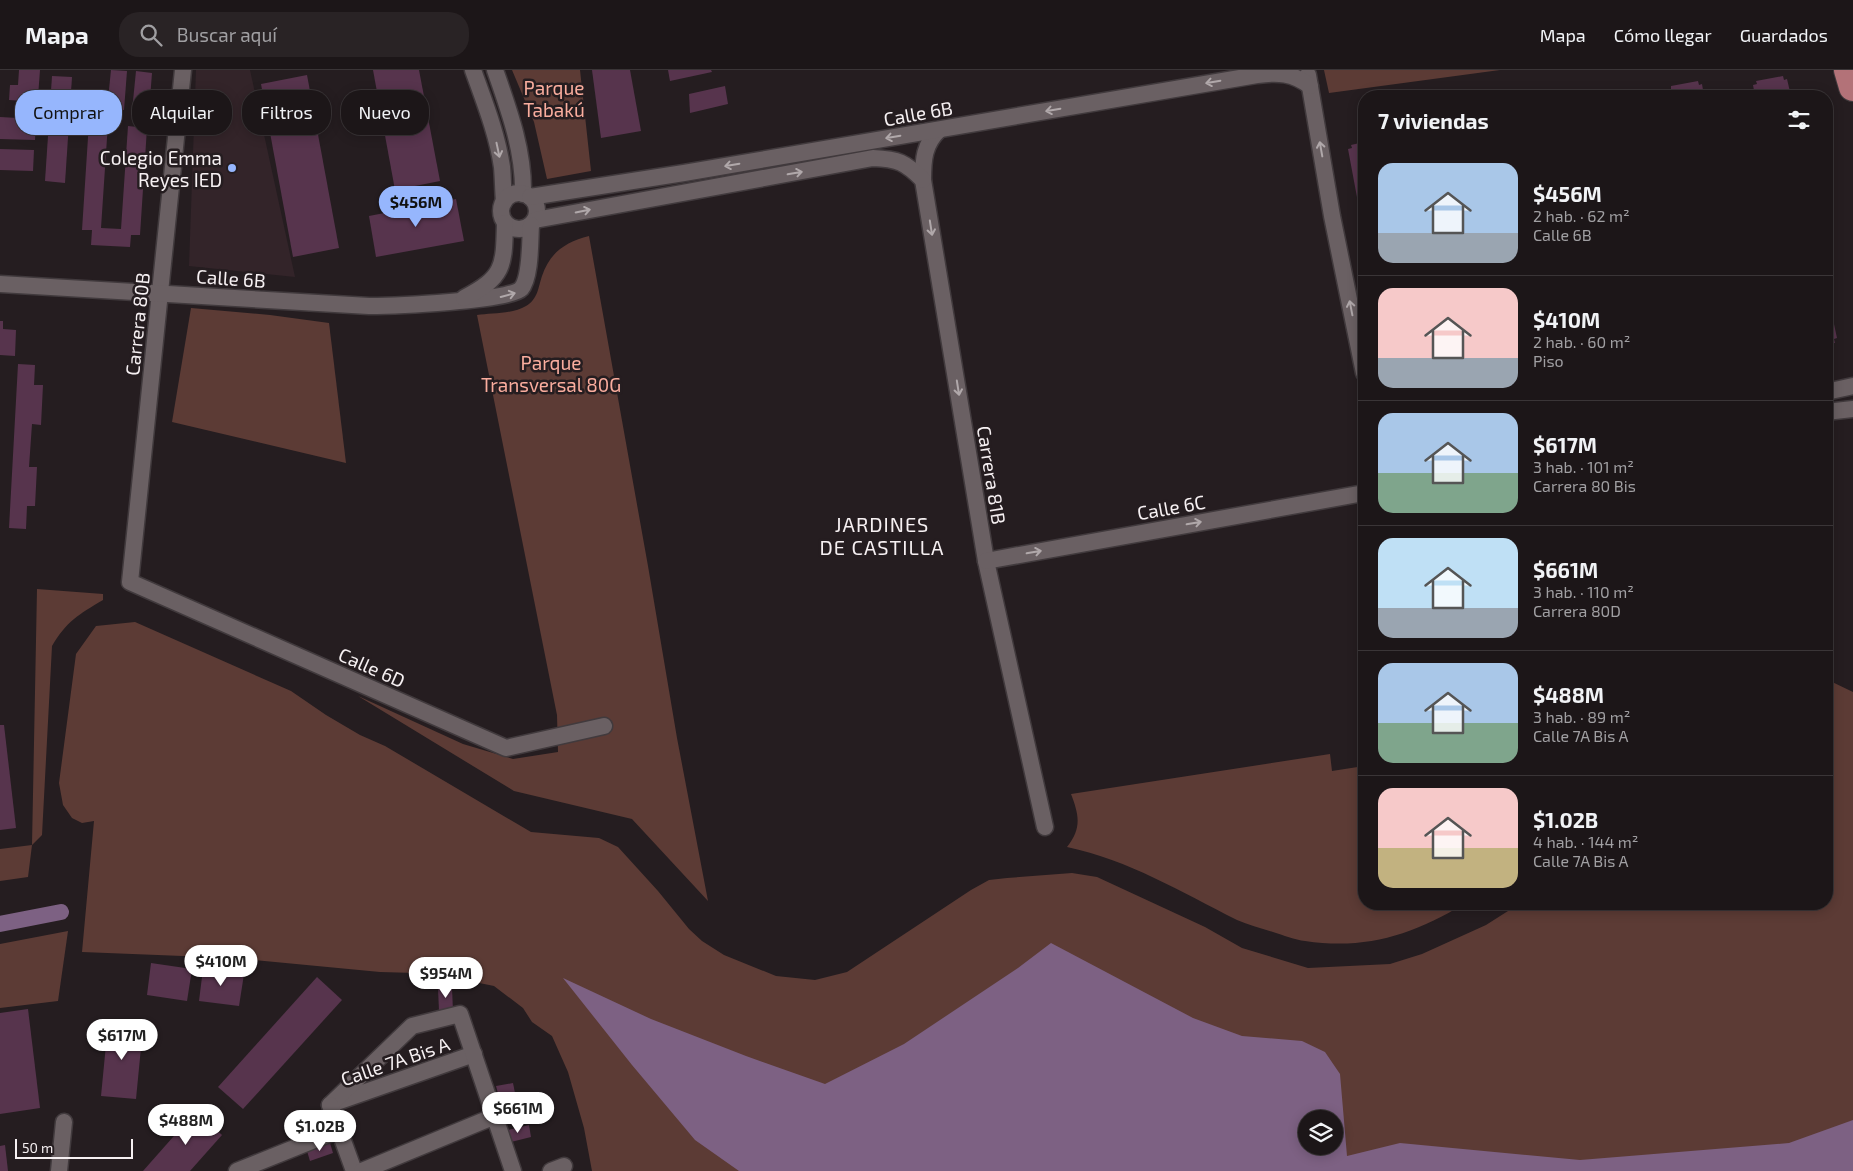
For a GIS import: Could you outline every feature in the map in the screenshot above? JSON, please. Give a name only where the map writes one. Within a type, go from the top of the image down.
[{"type":"highway","points":[[1848,70],[1853,87]]},
{"type":"street","name":"Carrera 80B","points":[[130,582],[183,70]]},
{"type":"street","points":[[472,70],[497,144],[502,166],[504,202]]},
{"type":"street","points":[[495,70],[516,134],[527,195],[537,207],[533,222]]},
{"type":"street","name":"Calle 6B","points":[[527,195],[684,173],[938,130],[1259,72],[1309,78]]},
{"type":"street","points":[[1309,78],[1332,216],[1358,344]]},
{"type":"street","name":"Carrera 81B","points":[[938,130],[931,137],[924,155],[923,180],[986,561],[1045,827]]},
{"type":"street","points":[[505,223],[521,230],[533,222],[873,158],[897,160],[907,165],[923,180]]},
{"type":"street","points":[[459,300],[481,289],[497,276],[504,251],[505,223],[501,209],[509,196],[516,193],[527,195]]},
{"type":"street","name":"Calle 6B","points":[[0,284],[369,306],[414,305],[511,295],[521,290],[526,281],[533,222]]},
{"type":"street","points":[[1833,390],[1853,386]]},
{"type":"street","points":[[1833,411],[1853,409]]},
{"type":"street","name":"Calle 6C","points":[[986,561],[1358,494]]},
{"type":"street","name":"Calle 6D","points":[[130,582],[506,748],[604,726]]},
{"type":"street","points":[[354,1171],[330,1105],[412,1026],[460,1014],[514,1171]]},
{"type":"street","name":"Calle 7A Bis A","points":[[330,1105],[474,1054]]},
{"type":"street","points":[[362,1171],[496,1116]]},
{"type":"street","points":[[59,1171],[64,1122]]},
{"type":"street","points":[[237,1171],[339,1130]]},
{"type":"shaded area","name":"Colegio Emma Reyes IED","points":[[196,70],[250,70],[254,90],[242,90],[242,135],[264,135],[295,277],[189,266],[194,135],[232,135],[232,90],[195,90]]},
{"type":"shaded area","points":[[1051,943],[1193,1018],[1242,1036],[1302,1041],[1325,1052],[1340,1074],[1347,1156],[1400,1143],[1580,1160],[1789,1143],[1853,1120],[1853,1171],[739,1171],[695,1140],[563,978],[651,1019],[825,1084],[904,1044],[1018,968]]},
{"type":"green space","name":"Parque Tabakú","points":[[512,70],[580,70],[591,171],[547,179],[534,122]]},
{"type":"green space","points":[[1324,70],[1500,70],[1329,93]]},
{"type":"green space","name":"Parque Transversal 80G","points":[[589,236],[677,738],[708,901],[632,819],[514,791],[358,696],[463,744],[513,759],[558,752],[557,715],[477,315],[508,312],[526,306],[535,297],[545,268],[554,254],[573,241]]},
{"type":"green space","points":[[191,308],[270,315],[329,323],[346,463],[172,422]]},
{"type":"green space","points":[[37,589],[103,594],[103,600],[74,619],[62,631],[52,646],[42,835],[32,845]]},
{"type":"green space","points":[[135,622],[291,691],[360,735],[385,746],[531,832],[599,838],[618,847],[689,929],[702,941],[724,955],[776,976],[815,980],[847,972],[989,880],[1072,873],[1097,877],[1205,927],[1242,948],[1308,968],[1390,964],[1422,954],[1486,925],[1510,910],[1833,910],[1833,682],[1853,692],[1853,1171],[592,1171],[584,1128],[568,1072],[552,1036],[532,1022],[523,1008],[494,986],[450,977],[416,973],[380,972],[233,958],[82,952],[94,821],[82,823],[72,818],[63,805],[59,783],[76,654],[96,626]]},
{"type":"green space","points":[[1330,754],[1332,771],[1358,767],[1358,910],[1454,910],[1426,924],[1388,938],[1348,943],[1327,943],[1293,939],[1241,922],[1133,868],[1067,847],[1075,834],[1078,821],[1071,794]]},
{"type":"green space","points":[[32,845],[28,877],[0,881],[0,849]]},
{"type":"green space","points":[[68,931],[58,1001],[0,1008],[0,944]]},
{"type":"building","points":[[19,70],[40,70],[39,90],[15,90],[15,100],[9,100],[10,85],[18,85]]},
{"type":"building","points":[[111,70],[127,71],[124,110],[122,110],[122,90],[109,90]]},
{"type":"building","points":[[373,70],[419,70],[423,90],[377,90]]},
{"type":"building","points":[[592,70],[630,70],[641,131],[601,138]]},
{"type":"building","points":[[668,70],[711,70],[712,72],[670,81]]},
{"type":"building","points":[[136,71],[152,73],[151,90],[134,90]]},
{"type":"building","points":[[307,75],[310,90],[262,90],[261,84]]},
{"type":"building","points":[[52,76],[72,77],[71,90],[51,90]]},
{"type":"building","points":[[1783,76],[1784,80],[1787,79],[1790,90],[1754,90],[1753,85],[1757,84],[1756,81]]},
{"type":"building","points":[[1698,81],[1699,85],[1702,84],[1703,90],[1671,90],[1671,86]]},
{"type":"building","points":[[725,86],[728,104],[690,113],[689,94]]},
{"type":"building","points":[[0,117],[15,118],[15,135],[35,135],[35,140],[0,139]]},
{"type":"building","points":[[429,123],[440,181],[395,190],[385,135],[429,135]]},
{"type":"building","points":[[128,126],[132,126],[132,135],[147,135],[140,235],[131,235],[130,247],[91,245],[92,230],[82,230],[88,135],[107,135],[101,228],[121,229]]},
{"type":"building","points":[[48,135],[68,135],[65,183],[45,181]]},
{"type":"building","points":[[270,135],[318,135],[339,248],[293,257]]},
{"type":"building","points":[[1358,143],[1358,203],[1348,149],[1352,148],[1351,145]]},
{"type":"building","points":[[0,149],[34,150],[33,171],[0,170]]},
{"type":"building","points":[[456,199],[464,241],[376,257],[369,216]]},
{"type":"building","points":[[1833,319],[1837,338],[1834,339],[1835,343],[1833,343]]},
{"type":"building","points":[[0,321],[3,321],[3,329],[16,330],[15,356],[0,355]]},
{"type":"building","points":[[18,364],[35,365],[34,385],[43,385],[41,425],[32,424],[29,467],[37,467],[35,506],[27,506],[26,529],[9,528]]},
{"type":"building","points":[[0,725],[4,725],[16,828],[0,830]]},
{"type":"building","points":[[151,963],[192,969],[187,1001],[147,995]]},
{"type":"building","points":[[203,969],[244,974],[239,1006],[199,1001]]},
{"type":"building","points":[[317,977],[342,1000],[243,1109],[218,1087]]},
{"type":"building","points":[[438,988],[452,988],[453,1011],[439,1011]]},
{"type":"building","points":[[28,1009],[40,1108],[0,1114],[0,1013]]},
{"type":"building","points":[[108,1024],[143,1027],[136,1099],[101,1096]]},
{"type":"building","points":[[513,1083],[515,1093],[499,1097],[496,1086]]},
{"type":"building","points":[[196,1111],[222,1135],[190,1171],[143,1171]]},
{"type":"building","points":[[529,1125],[531,1137],[507,1143],[504,1131]]},
{"type":"building","points":[[330,1143],[333,1153],[310,1161],[307,1151]]},
{"type":"building","points":[[5,1145],[8,1171],[0,1171],[0,1146]]},
{"type":"waterway","points":[[0,924],[61,912]]},
{"type":"place","name":"Colegio Emma Reyes IED","points":[[232,168]]},
{"type":"district","name":"JARDINES DE CASTILLA","points":[[882,536]]}]
